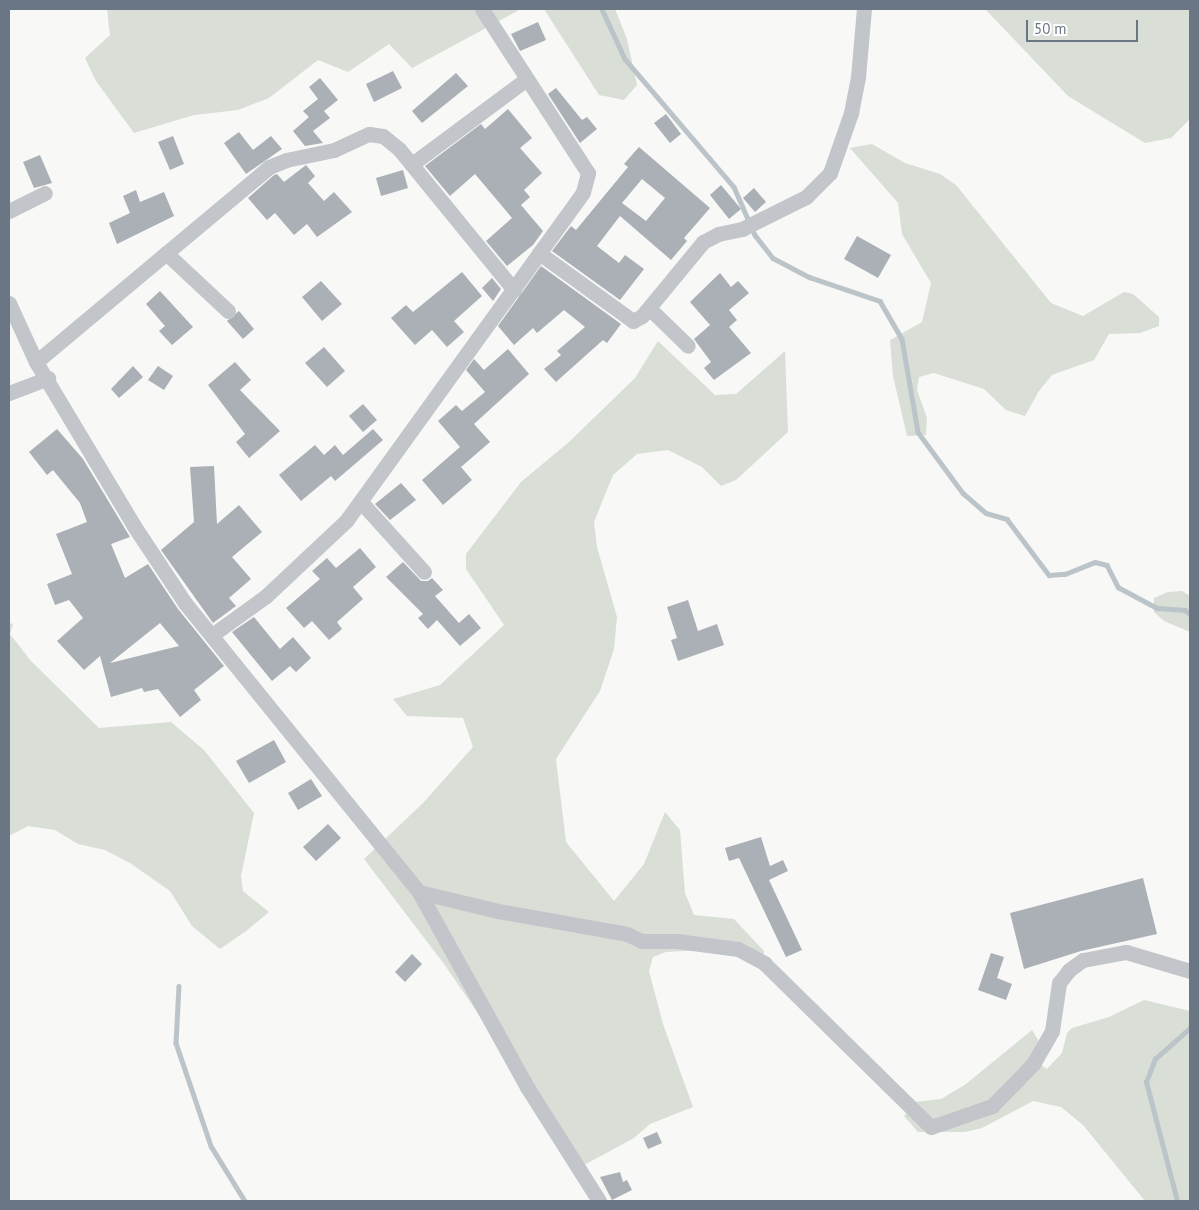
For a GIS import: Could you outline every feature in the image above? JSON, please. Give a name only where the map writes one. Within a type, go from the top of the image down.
[{"type":"street","points":[[212,635],[266,596],[301,566],[361,502],[583,192],[588,173],[525,80],[482,9]]},
{"type":"street","points":[[539,253],[628,318],[637,319],[649,308],[698,247],[718,234],[742,229],[806,197],[830,173],[851,113],[861,60],[864,9]]},
{"type":"street","points":[[412,164],[525,80]]},
{"type":"street","points":[[36,362],[276,163],[320,155],[377,133],[390,141],[412,164],[514,290]]},
{"type":"street","points":[[9,210],[45,193]]},
{"type":"street","points":[[166,253],[228,311]]},
{"type":"street","points":[[9,303],[36,362],[48,378],[134,526],[185,603],[419,892],[527,1087],[599,1201]]},
{"type":"street","points":[[649,308],[688,346]]},
{"type":"street","points":[[9,393],[48,378]]},
{"type":"street","points":[[361,502],[424,572]]},
{"type":"street","points":[[419,892],[498,910],[627,934],[642,941],[677,941],[738,949],[764,963],[931,1127],[992,1106],[1033,1064],[1052,1031],[1059,983],[1069,970],[1083,960],[1126,952],[1190,972]]},
{"type":"shaded area","points":[[107,9],[521,9],[412,68],[389,44],[348,72],[318,60],[269,98],[238,110],[194,115],[134,133],[96,81],[85,58],[110,35]]},
{"type":"shaded area","points":[[544,9],[615,9],[627,39],[637,85],[624,100],[599,95]]},
{"type":"shaded area","points":[[985,9],[1190,9],[1190,119],[1171,138],[1145,143],[1068,96]]},
{"type":"shaded area","points":[[872,144],[905,163],[940,174],[956,185],[1051,303],[1083,316],[1124,292],[1133,294],[1159,317],[1159,326],[1140,333],[1109,334],[1094,360],[1052,375],[1039,391],[1025,416],[1006,410],[984,389],[934,373],[919,377],[917,390],[927,418],[926,435],[907,436],[893,376],[890,340],[922,322],[931,283],[902,234],[898,203],[850,148]]},
{"type":"shaded area","points":[[658,341],[715,395],[736,394],[785,351],[788,432],[736,480],[721,486],[702,467],[668,450],[637,454],[613,475],[594,522],[597,547],[617,617],[614,649],[600,691],[556,759],[566,842],[614,901],[644,864],[665,812],[680,830],[685,893],[694,915],[734,919],[764,951],[764,970],[737,955],[703,950],[666,952],[653,957],[649,971],[663,1024],[693,1107],[650,1124],[634,1138],[573,1171],[486,1025],[444,964],[364,859],[423,803],[473,747],[463,718],[407,716],[393,699],[440,685],[504,625],[466,569],[466,554],[521,482],[569,442],[635,378]]},
{"type":"shaded area","points":[[1182,591],[1190,596],[1190,632],[1164,621],[1154,612],[1154,598],[1168,592]]},
{"type":"shaded area","points":[[9,623],[13,624],[10,634],[31,661],[99,728],[171,722],[204,750],[254,813],[241,876],[243,891],[269,912],[220,949],[192,926],[170,891],[130,863],[105,850],[78,844],[55,830],[28,826],[9,836]]},
{"type":"shaded area","points":[[1144,1000],[1190,1011],[1190,1201],[1145,1201],[1083,1125],[1061,1107],[1033,1101],[982,1128],[965,1132],[918,1132],[904,1116],[915,1102],[941,1099],[966,1084],[1032,1030],[1038,1040],[1038,1063],[1047,1069],[1062,1053],[1067,1033],[1072,1028],[1109,1017]]},
{"type":"building","points":[[538,22],[546,40],[520,51],[511,34]]},
{"type":"building","points":[[393,71],[402,88],[374,102],[366,84]]},
{"type":"building","points":[[456,73],[468,86],[422,123],[412,111]]},
{"type":"building","points":[[320,78],[338,100],[324,111],[330,118],[313,131],[323,143],[305,146],[293,131],[309,117],[303,111],[318,99],[309,87]]},
{"type":"building","points":[[556,88],[582,120],[587,117],[597,129],[580,143],[548,94]]},
{"type":"building","points":[[508,109],[532,138],[520,148],[542,173],[524,190],[530,197],[521,205],[543,231],[533,245],[507,266],[486,241],[512,218],[475,174],[450,196],[425,166],[481,124],[485,129]]},
{"type":"building","points":[[666,114],[681,134],[670,143],[654,123]]},
{"type":"building","points":[[239,132],[253,150],[271,136],[282,149],[246,174],[224,143]]},
{"type":"building","points":[[173,136],[184,164],[170,170],[158,142]]},
{"type":"building","points":[[639,147],[710,208],[684,238],[687,241],[671,260],[620,216],[597,246],[619,263],[625,255],[644,269],[620,300],[552,251],[571,226],[576,230],[628,167],[624,164]],"holes":[[[642,179],[665,198],[646,221],[622,203]]]},
{"type":"building","points":[[40,155],[52,183],[34,188],[23,162]]},
{"type":"building","points":[[306,165],[315,176],[308,183],[324,201],[334,192],[352,212],[317,237],[307,224],[294,235],[275,213],[267,220],[248,198],[274,175],[277,174],[284,182]]},
{"type":"building","points":[[403,170],[408,188],[381,196],[376,178]]},
{"type":"building","points":[[721,185],[741,209],[729,219],[710,195]]},
{"type":"building","points":[[754,188],[766,202],[755,212],[743,198]]},
{"type":"building","points":[[136,190],[140,202],[164,192],[174,216],[117,244],[109,223],[130,213],[123,196]]},
{"type":"building","points":[[857,236],[891,255],[878,278],[844,259]]},
{"type":"building","points":[[541,266],[621,324],[607,343],[603,340],[556,382],[544,369],[561,355],[557,351],[585,327],[564,310],[537,333],[533,328],[514,345],[498,326]]},
{"type":"building","points":[[462,272],[482,296],[454,321],[464,332],[447,347],[432,330],[415,345],[391,318],[406,305],[413,312]]},
{"type":"building","points":[[720,273],[731,287],[738,281],[749,293],[729,310],[737,320],[729,327],[751,353],[714,380],[704,368],[711,362],[694,339],[710,325],[690,302]]},
{"type":"building","points":[[492,278],[501,289],[493,301],[482,288]]},
{"type":"building","points":[[321,281],[342,304],[322,321],[302,297]]},
{"type":"building","points":[[160,291],[193,327],[172,345],[159,331],[165,326],[146,304]]},
{"type":"building","points":[[239,311],[254,329],[243,339],[227,321]]},
{"type":"building","points":[[324,347],[345,371],[327,387],[305,363]]},
{"type":"building","points":[[508,349],[529,374],[474,424],[490,442],[461,467],[472,480],[443,505],[422,480],[460,447],[438,421],[456,405],[462,411],[485,392],[466,370],[474,359],[484,370]]},
{"type":"building","points":[[235,362],[251,380],[240,390],[280,431],[249,458],[236,442],[245,434],[208,385]]},
{"type":"building","points":[[133,366],[143,377],[119,398],[111,389]]},
{"type":"building","points":[[158,366],[173,376],[164,390],[148,380]]},
{"type":"building","points":[[363,404],[377,420],[363,432],[349,416]]},
{"type":"building","points":[[57,429],[83,459],[130,537],[111,544],[125,578],[148,564],[178,609],[224,666],[194,690],[201,700],[180,717],[158,689],[144,692],[142,688],[111,697],[100,656],[84,670],[57,641],[83,618],[69,600],[55,605],[47,584],[72,574],[56,534],[87,522],[80,503],[53,470],[47,475],[29,452]],"holes":[[[160,623],[179,646],[110,663]]]},
{"type":"building","points":[[373,429],[383,440],[335,481],[331,476],[301,501],[279,475],[315,445],[324,455],[335,445],[343,455]]},
{"type":"building","points":[[214,466],[217,524],[239,505],[262,532],[232,557],[251,579],[229,598],[236,606],[213,623],[161,550],[194,522],[190,467]]},
{"type":"building","points":[[401,483],[416,500],[390,520],[375,504]]},
{"type":"building","points":[[360,548],[376,567],[353,587],[363,599],[337,622],[342,629],[329,640],[312,621],[304,628],[286,608],[320,579],[312,571],[327,558],[336,568]]},
{"type":"building","points":[[403,562],[421,581],[428,581],[432,578],[443,590],[435,596],[459,623],[469,614],[481,628],[460,646],[437,620],[428,629],[418,618],[423,614],[386,577]]},
{"type":"building","points":[[688,600],[698,631],[717,624],[724,645],[678,661],[671,640],[677,638],[667,607]]},
{"type":"building","points":[[254,617],[280,649],[293,637],[311,658],[296,672],[290,666],[272,681],[232,632]]},
{"type":"building","points":[[274,740],[286,762],[249,783],[236,761]]},
{"type":"building","points":[[311,779],[322,796],[298,810],[288,793]]},
{"type":"building","points":[[328,824],[341,838],[316,861],[303,847]]},
{"type":"building","points":[[761,837],[770,866],[783,860],[788,871],[769,880],[802,950],[786,957],[739,858],[729,861],[725,848]]},
{"type":"building","points":[[1143,878],[1157,934],[1081,951],[1024,969],[1010,913]]},
{"type":"building","points":[[991,953],[1004,957],[997,978],[1012,984],[1006,1000],[978,990]]},
{"type":"building","points":[[412,954],[422,964],[405,982],[395,972]]},
{"type":"building","points":[[657,1132],[662,1143],[648,1149],[643,1138]]},
{"type":"building","points":[[620,1172],[623,1182],[627,1180],[632,1190],[612,1200],[600,1177]]},
{"type":"waterway","points":[[602,9],[625,59],[734,187],[755,235],[773,258],[809,277],[880,301],[902,339],[918,432],[963,493],[986,513],[1007,519],[1049,575],[1065,574],[1095,562],[1107,565],[1118,587],[1157,608],[1185,610],[1190,614]]},
{"type":"waterway","points":[[179,986],[176,1043],[211,1146],[245,1201]]},
{"type":"waterway","points":[[1177,1201],[1146,1082],[1155,1059],[1190,1028]]}]
